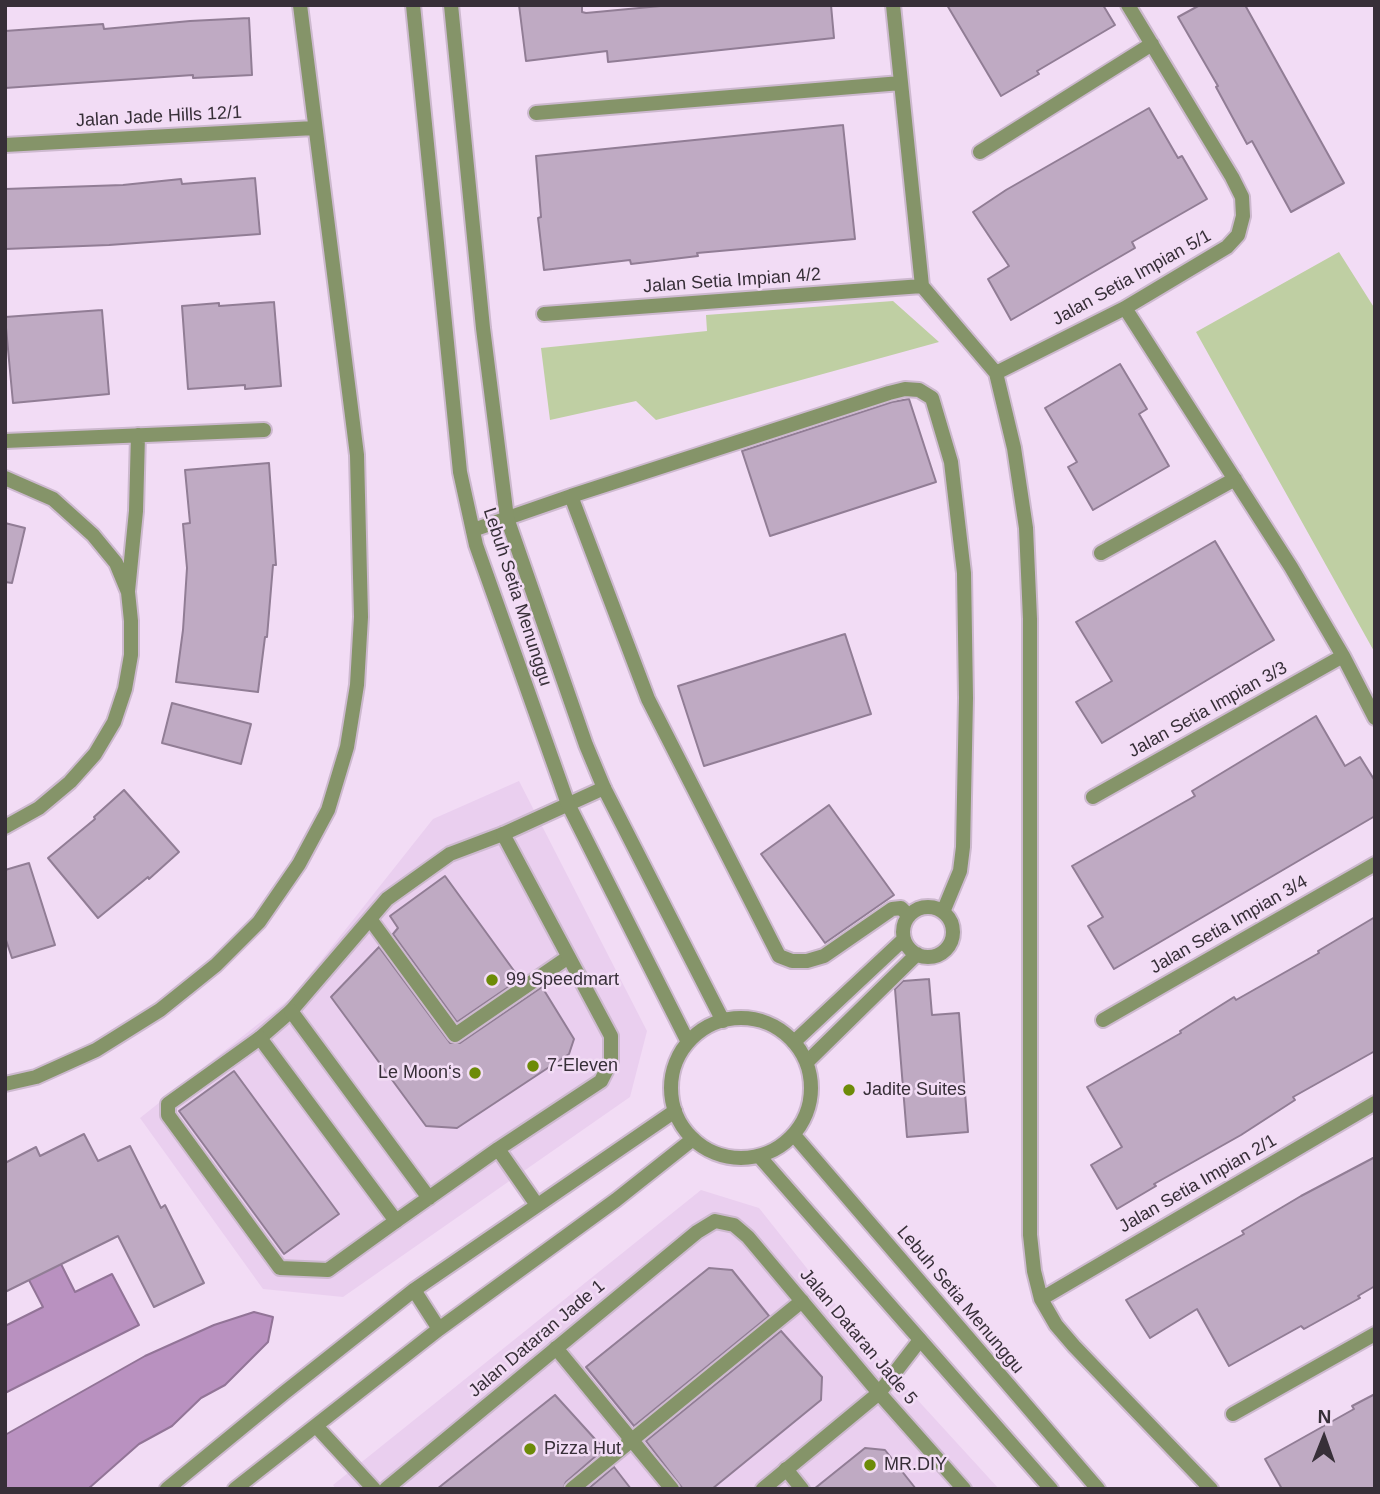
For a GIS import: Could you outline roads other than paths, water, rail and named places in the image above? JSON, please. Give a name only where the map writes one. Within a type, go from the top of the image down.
[{"type":"street","points":[[5,1084],[36,1077],[96,1050],[160,1010],[216,965],[260,922],[299,864],[328,810],[347,747],[357,685],[361,617],[357,455],[300,5]]},
{"type":"street","name":"Lebuh Setia Menunggu","points":[[413,5],[460,472],[473,530],[568,804],[688,1042]]},
{"type":"street","name":"Lebuh Setia Menunggu","points":[[451,5],[484,328],[507,518],[582,733],[604,788],[723,1021]]},
{"type":"street","points":[[892,5],[922,286],[996,373],[1014,448],[1026,528],[1030,647],[1030,1235],[1034,1271],[1041,1299],[1056,1325],[1211,1489]]},
{"type":"street","name":"Jalan Setia Impian 5/1","points":[[996,373],[1125,308],[1227,247],[1238,235],[1243,216],[1242,197],[1128,5]]},
{"type":"street","points":[[979,152],[1152,44]]},
{"type":"street","points":[[536,113],[901,83]]},
{"type":"street","name":"Jalan Jade Hills 12/1","points":[[5,145],[314,128]]},
{"type":"street","name":"Jalan Setia Impian 4/2","points":[[544,314],[922,286]]},
{"type":"street","points":[[1125,308],[1235,479],[1343,656],[1375,719]]},
{"type":"street","points":[[473,530],[889,393],[905,389],[919,390],[932,398],[951,462],[964,573],[966,698],[963,847],[960,872],[943,912]]},
{"type":"street","points":[[5,441],[264,430]]},
{"type":"street","points":[[5,827],[38,808],[70,782],[95,754],[114,722],[125,689],[131,655],[128,592],[136,511],[138,435]]},
{"type":"street","points":[[5,478],[53,499],[93,535],[116,563],[128,592]]},
{"type":"street","points":[[1101,553],[1235,479]]},
{"type":"street","points":[[571,496],[648,699],[779,956],[792,961],[807,961],[824,956],[892,909],[901,908],[909,916]]},
{"type":"street","name":"Jalan Setia Impian 3/3","points":[[1093,797],[1343,656]]},
{"type":"street","points":[[503,834],[611,1036],[611,1061],[601,1081],[498,1149],[328,1270],[280,1268],[168,1115],[168,1104],[260,1038],[291,1011],[387,899],[450,854],[503,834],[604,788]]},
{"type":"street","name":"Jalan Setia Impian 3/4","points":[[1103,1020],[1375,864]]},
{"type":"street","points":[[929,907],[943,912],[952,926],[953,934],[946,948],[932,956],[916,954],[908,948],[903,926],[909,916],[914,911],[929,907]]},
{"type":"street","points":[[370,919],[455,1035],[567,958]]},
{"type":"street","points":[[794,1042],[904,939]]},
{"type":"street","points":[[807,1062],[916,954]]},
{"type":"street","points":[[291,1011],[429,1198]]},
{"type":"street","points":[[742,1018],[762,1021],[794,1042],[807,1062],[812,1081],[811,1100],[805,1118],[794,1135],[778,1148],[759,1156],[735,1158],[712,1152],[693,1139],[682,1126],[671,1093],[672,1075],[688,1042],[704,1029],[723,1021],[742,1018]]},
{"type":"street","points":[[260,1038],[396,1221]]},
{"type":"street","name":"Jalan Setia Impian 2/1","points":[[1041,1299],[1375,1103]]},
{"type":"street","points":[[167,1489],[414,1290],[675,1111]]},
{"type":"street","name":"Lebuh Setia Menunggu","points":[[794,1135],[1098,1489]]},
{"type":"street","points":[[235,1489],[439,1329],[605,1208],[693,1139]]},
{"type":"street","points":[[498,1149],[537,1205]]},
{"type":"street","points":[[759,1156],[1051,1489]]},
{"type":"street","name":"Jalan Dataran Jade 5","points":[[715,1221],[734,1225],[748,1237],[964,1489]]},
{"type":"street","name":"Jalan Dataran Jade 1","points":[[386,1489],[696,1233],[715,1221]]},
{"type":"street","points":[[414,1290],[439,1329]]},
{"type":"street","points":[[572,1489],[802,1301]]},
{"type":"street","points":[[1233,1414],[1375,1334]]},
{"type":"street","points":[[762,1489],[879,1393],[920,1340]]},
{"type":"street","points":[[556,1348],[672,1489]]},
{"type":"street","points":[[316,1426],[374,1489]]},
{"type":"street","points":[[786,1469],[802,1489]]},
{"type":"place","name":"99 Speedmart","points":[[492,980]]},
{"type":"place","name":"7-Eleven","points":[[533,1066]]},
{"type":"place","name":"Le Moon‘s","points":[[475,1073]]},
{"type":"place","name":"Jadite Suites","points":[[849,1090]]},
{"type":"place","name":"Pizza Hut","points":[[530,1449]]},
{"type":"place","name":"MR.DIY","points":[[870,1465]]}]
